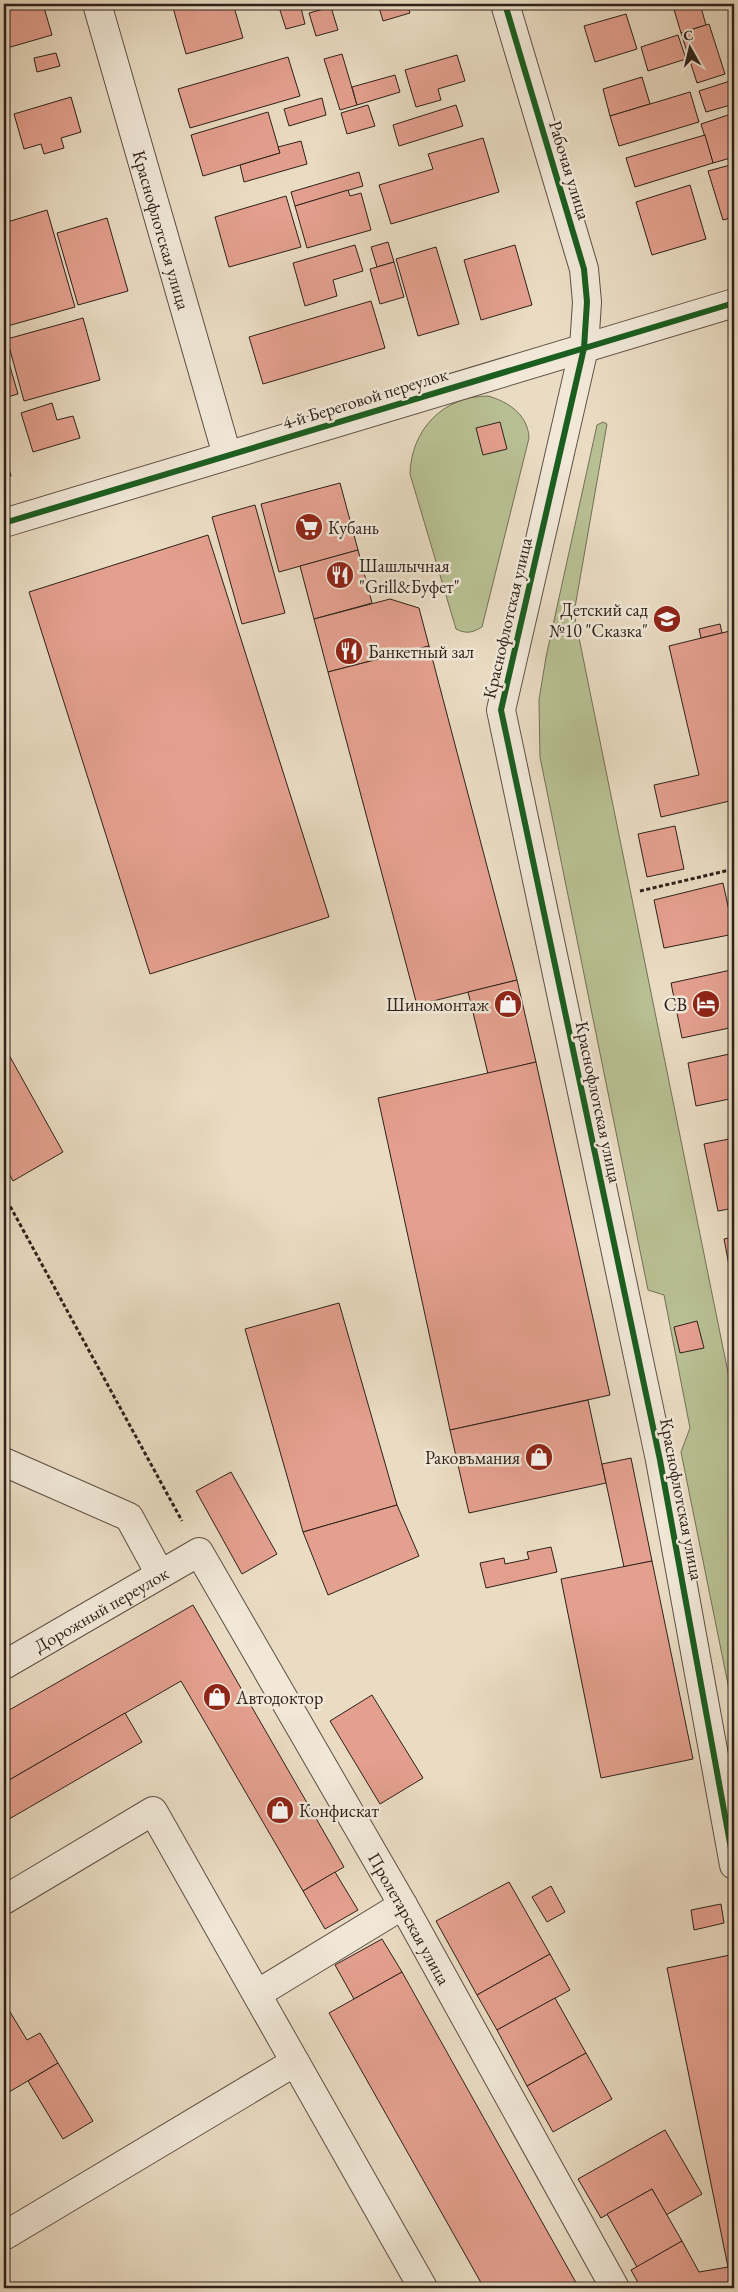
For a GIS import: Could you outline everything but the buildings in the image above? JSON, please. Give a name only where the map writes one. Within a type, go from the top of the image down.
[{"type":"street","name":"Краснофлотская улица","points":[[97,4],[227,455]]},
{"type":"street","name":"Рабочая улица","points":[[505,4],[584,269],[587,302],[584,348]]},
{"type":"street","name":"4-й Береговой переулок","points":[[4,523],[734,303]]},
{"type":"street","name":"Краснофлотская улица","points":[[584,348],[501,710],[726,1768],[734,1865]]},
{"type":"street","points":[[4,1462],[129,1517],[160,1574]]},
{"type":"street","name":"Дорожный переулок","points":[[4,1665],[199,1552]]},
{"type":"street","name":"Пролетарская улица","points":[[199,1552],[403,1905],[615,2288]]},
{"type":"street","points":[[4,1900],[153,1811],[423,2288]]},
{"type":"street","points":[[256,1994],[403,1905]]},
{"type":"street","points":[[4,2236],[295,2062]]},
{"type":"path","points":[[640,891],[734,869]]},
{"type":"path","points":[[4,1195],[199,1552]]},
{"type":"green space","points":[[488,396],[510,406],[521,416],[528,430],[529,438],[482,627],[472,632],[463,632],[456,629],[410,474],[416,443],[432,419],[444,409],[457,402]]},
{"type":"green space","points":[[603,422],[607,424],[574,613],[734,1402],[734,1714],[681,1452],[690,1428],[664,1295],[648,1290],[540,757],[539,700],[546,657],[597,425]]},
{"type":"cycle path","points":[[505,4],[584,269],[587,302],[584,348],[501,710],[660,1460],[734,1865]]},
{"type":"cycle path","points":[[4,523],[734,303]]},
{"type":"place","name":"Кубань","points":[[309,527]]},
{"type":"place","name":"Шашлычная \"Grill&Буфет\"","points":[[340,575]]},
{"type":"place","name":"Детский сад №10 \"Сказка\"","points":[[667,619]]},
{"type":"place","name":"Банкетный зал","points":[[349,651]]},
{"type":"place","name":"Шиномонтаж","points":[[508,1004]]},
{"type":"place","name":"СВ","points":[[706,1004]]},
{"type":"place","name":"Раковъмания","points":[[539,1457]]},
{"type":"place","name":"Автодоктор","points":[[217,1697]]},
{"type":"place","name":"Конфискат","points":[[280,1810]]}]
